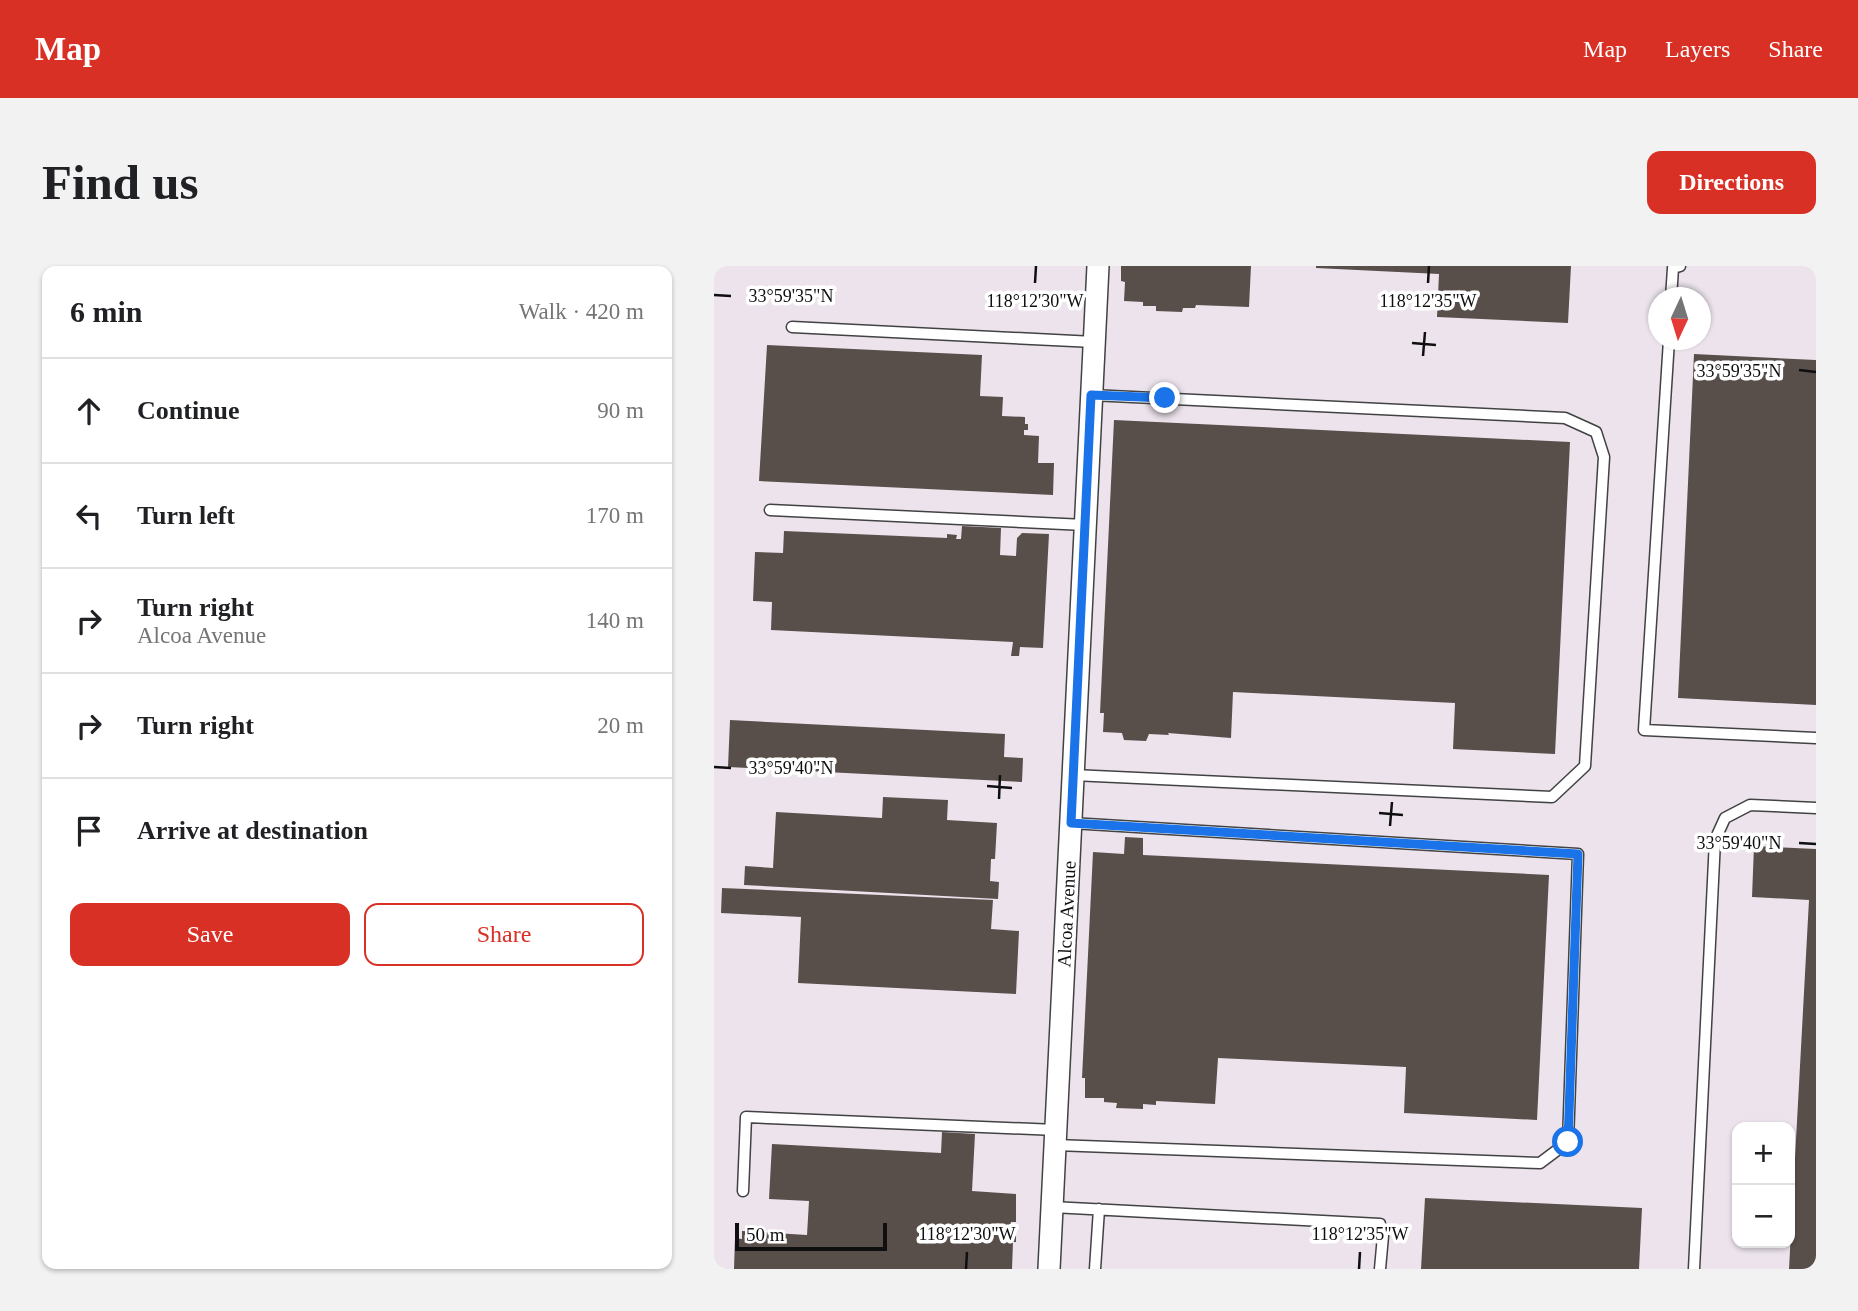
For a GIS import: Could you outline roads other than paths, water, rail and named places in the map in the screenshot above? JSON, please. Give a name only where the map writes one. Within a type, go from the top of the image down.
[{"type":"street","name":"Alcoa Avenue","points":[[1049,1269],[1098,266]]},
{"type":"lane","points":[[1672,287],[1673,268],[1680,266]]},
{"type":"lane","points":[[792,327],[1094,342]]},
{"type":"lane","points":[[1667,350],[1644,730],[1816,738]]},
{"type":"lane","points":[[1073,775],[1552,797],[1585,766],[1604,457],[1595,432],[1565,418],[1091,395]]},
{"type":"lane","points":[[770,509],[1085,525]]},
{"type":"lane","points":[[1694,1269],[1715,840],[1725,818],[1749,806],[1816,808]]},
{"type":"lane","points":[[743,1191],[746,1117],[1056,1138],[1541,1163],[1568,1142],[1578,854],[1071,823]]},
{"type":"lane","points":[[1052,1207],[1380,1224],[1383,1237],[1380,1269]]},
{"type":"lane","points":[[1095,1269],[1099,1209]]}]
